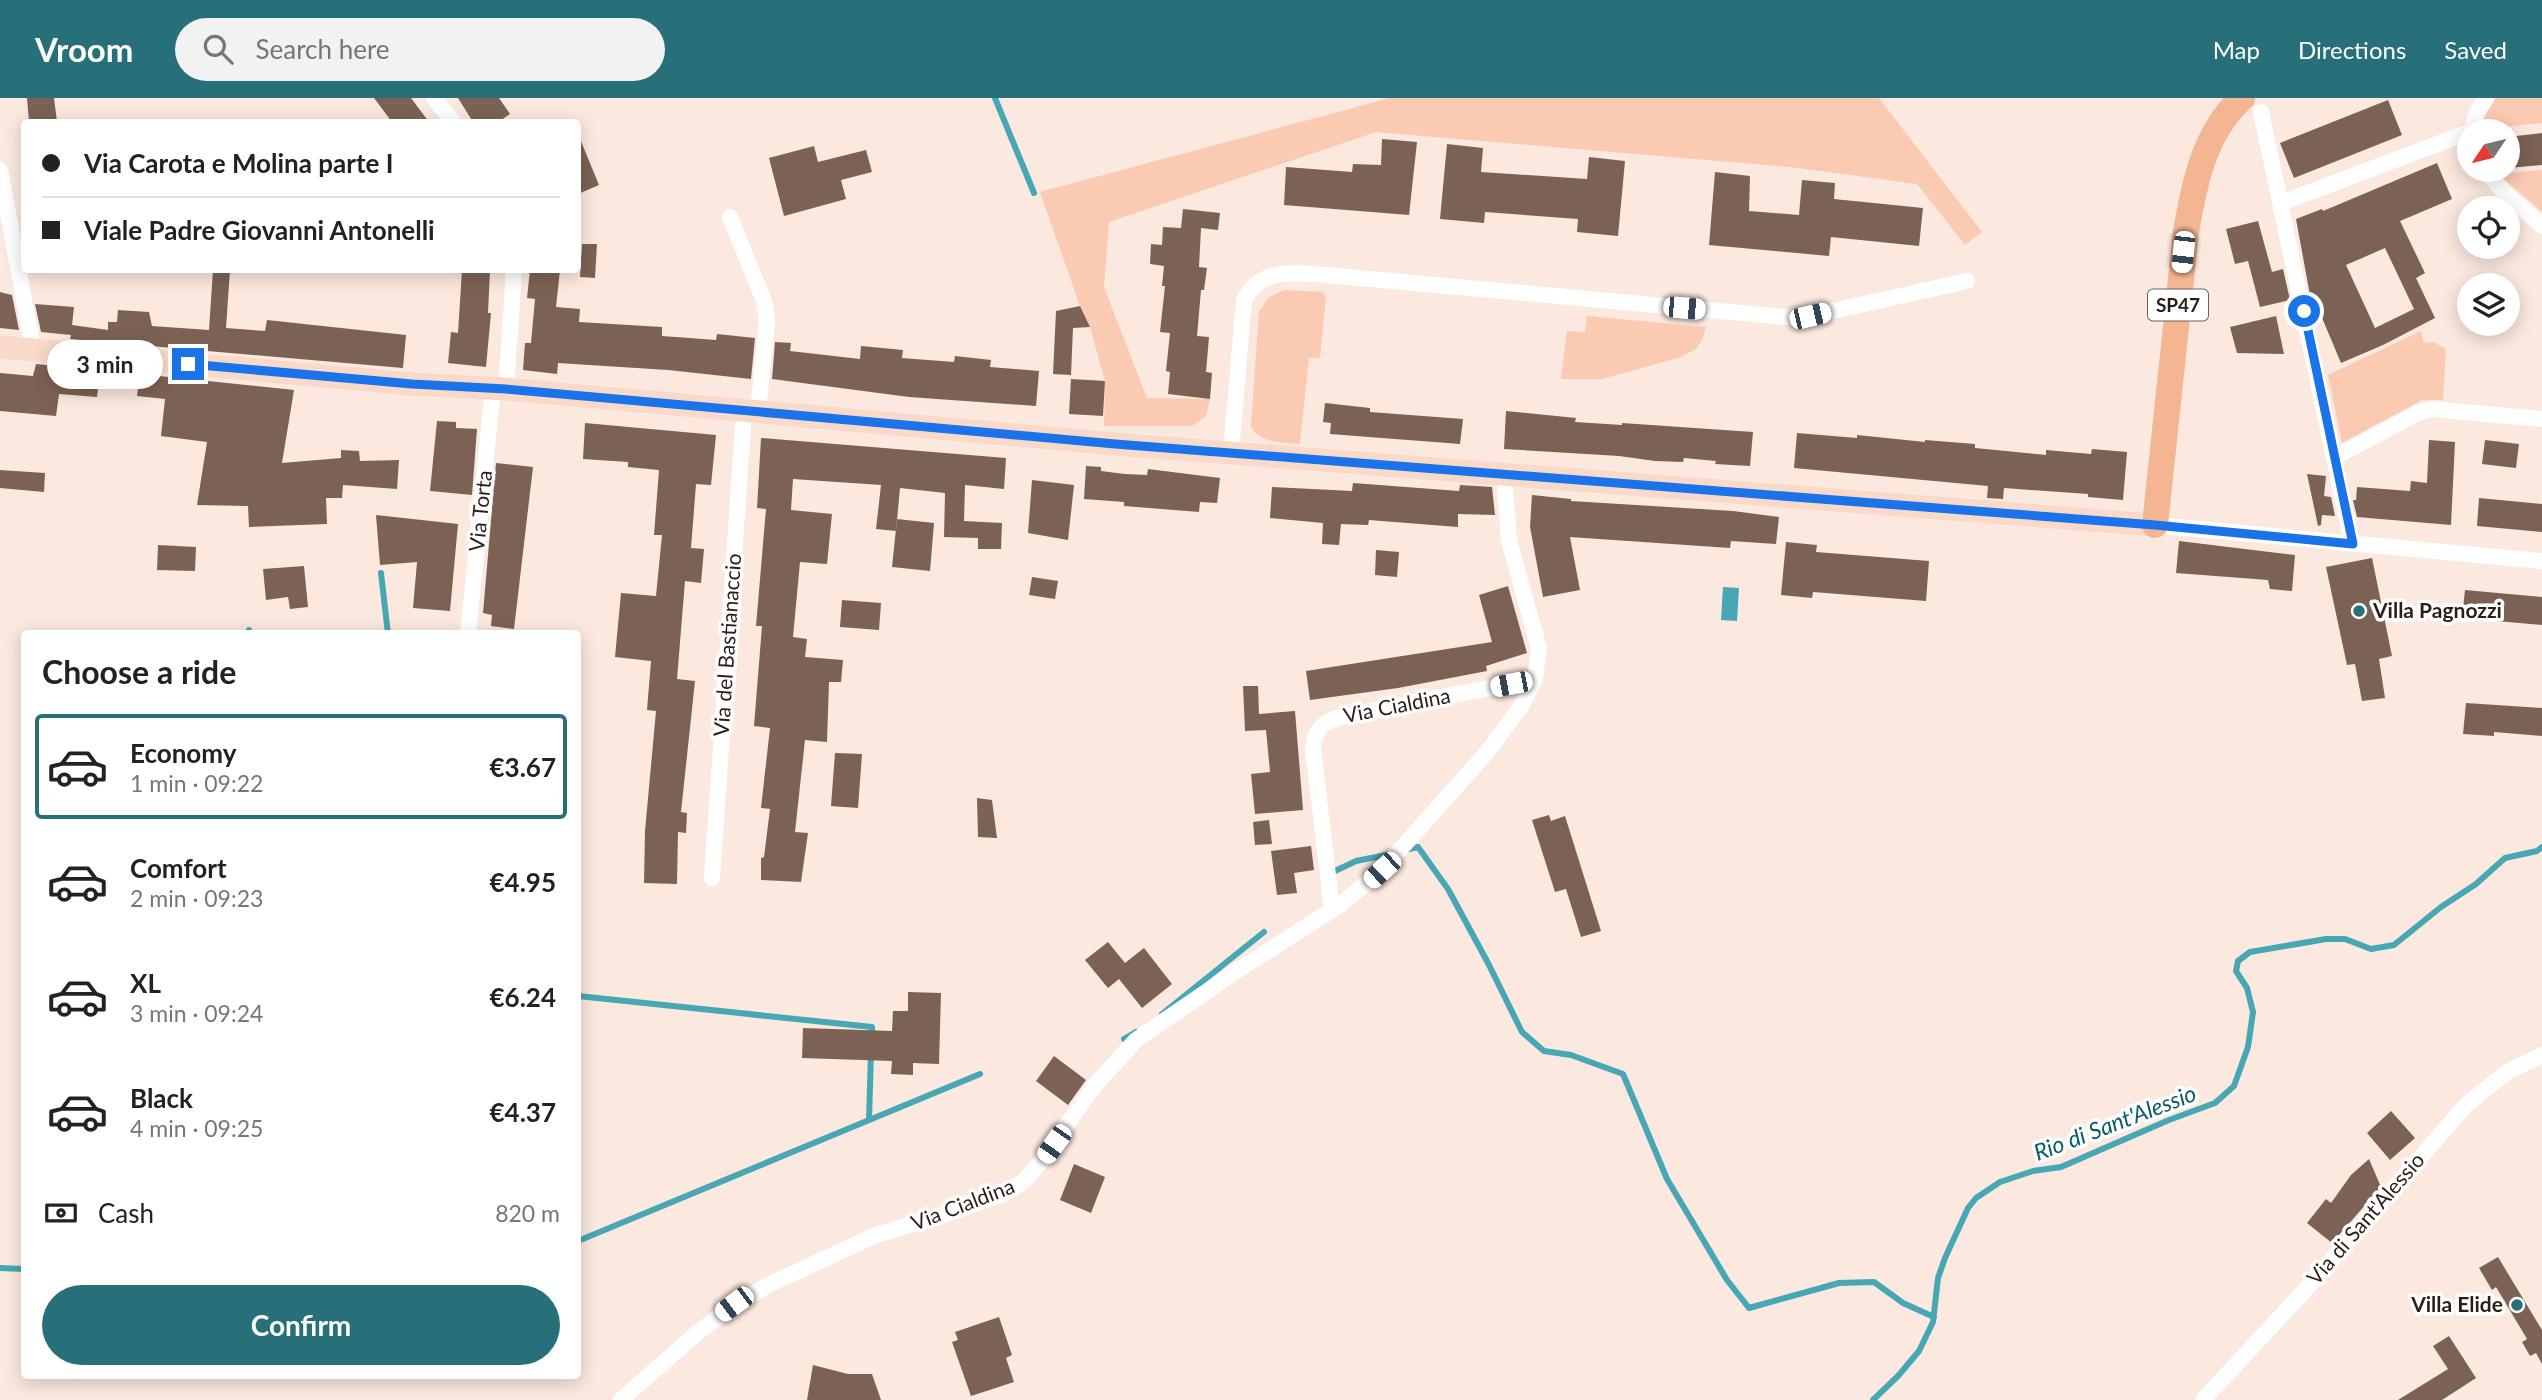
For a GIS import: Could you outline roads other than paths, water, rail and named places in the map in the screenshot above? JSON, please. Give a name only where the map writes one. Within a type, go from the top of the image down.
[{"type":"main road","name":"SP47","points":[[2155,525],[2192,195],[2219,125],[2251,105]]},
{"type":"main road","points":[[0,347],[1231,453],[2155,525]]},
{"type":"street","points":[[435,98],[451,119]]},
{"type":"street","points":[[2475,119],[2486,98]]},
{"type":"street","points":[[2251,105],[2281,203],[2353,544]]},
{"type":"street","points":[[2281,203],[2457,137]]},
{"type":"street","points":[[0,170],[33,349]]},
{"type":"street","points":[[2495,182],[2542,226]]},
{"type":"street","name":"Via del Bastianaccio","points":[[712,878],[751,413],[768,320],[764,301],[730,217]]},
{"type":"street","name":"Via Torta","points":[[469,630],[514,273]]},
{"type":"street","points":[[1231,453],[1244,300],[1254,286],[1277,273],[1326,275],[1786,317],[1810,316],[1967,281]]},
{"type":"street","points":[[2335,457],[2431,409],[2542,419]]},
{"type":"street","name":"Via Cialdina","points":[[621,1400],[734,1304],[768,1285],[876,1235],[1003,1194],[1024,1181],[1040,1164],[1095,1085],[1136,1040],[1332,910],[1382,870],[1488,751],[1522,705],[1535,679],[1538,642],[1509,541],[1504,474]]},
{"type":"street","points":[[2155,525],[2542,561]]},
{"type":"street","name":"Via Cialdina","points":[[1332,910],[1313,748],[1315,734],[1320,727],[1341,717],[1535,679]]},
{"type":"street","name":"Via di Sant'Alessio","points":[[2203,1400],[2308,1287],[2466,1105],[2507,1072],[2542,1055]]},
{"type":"water","points":[[1723,587],[1739,588],[1737,621],[1721,620]]},
{"type":"waterway","points":[[995,98],[1034,193]]},
{"type":"waterway","points":[[381,573],[388,630]]},
{"type":"waterway","points":[[1405,850],[1418,847],[1448,889],[1522,1032],[1544,1051],[1571,1055],[1623,1074],[1667,1179],[1727,1280],[1749,1308],[1839,1283],[1874,1282],[1903,1303],[1934,1317]]},
{"type":"waterway","name":"Rio di Sant'Alessio","points":[[1873,1400],[1919,1351],[1933,1322],[1938,1278],[1945,1258],[1968,1208],[1976,1198],[2000,1182],[2033,1171],[2061,1167],[2215,1103],[2234,1086],[2248,1047],[2253,1012],[2247,988],[2236,971],[2238,961],[2250,952],[2326,939],[2345,939],[2371,949],[2394,945],[2441,907],[2476,884],[2505,858],[2537,851],[2542,847]]},
{"type":"waterway","points":[[1335,871],[1356,861],[1391,854]]},
{"type":"waterway","points":[[1162,1014],[1264,932]]},
{"type":"waterway","points":[[581,996],[872,1027],[872,1038]]},
{"type":"waterway","points":[[1124,1039],[1136,1032]]},
{"type":"waterway","points":[[869,1120],[871,1052]]},
{"type":"waterway","points":[[581,1240],[980,1074]]},
{"type":"waterway","points":[[0,1268],[21,1269]]},
{"type":"place","name":"Villa Pagnozzi","points":[[2359,611]]},
{"type":"place","name":"Villa Elide","points":[[2517,1305]]}]
